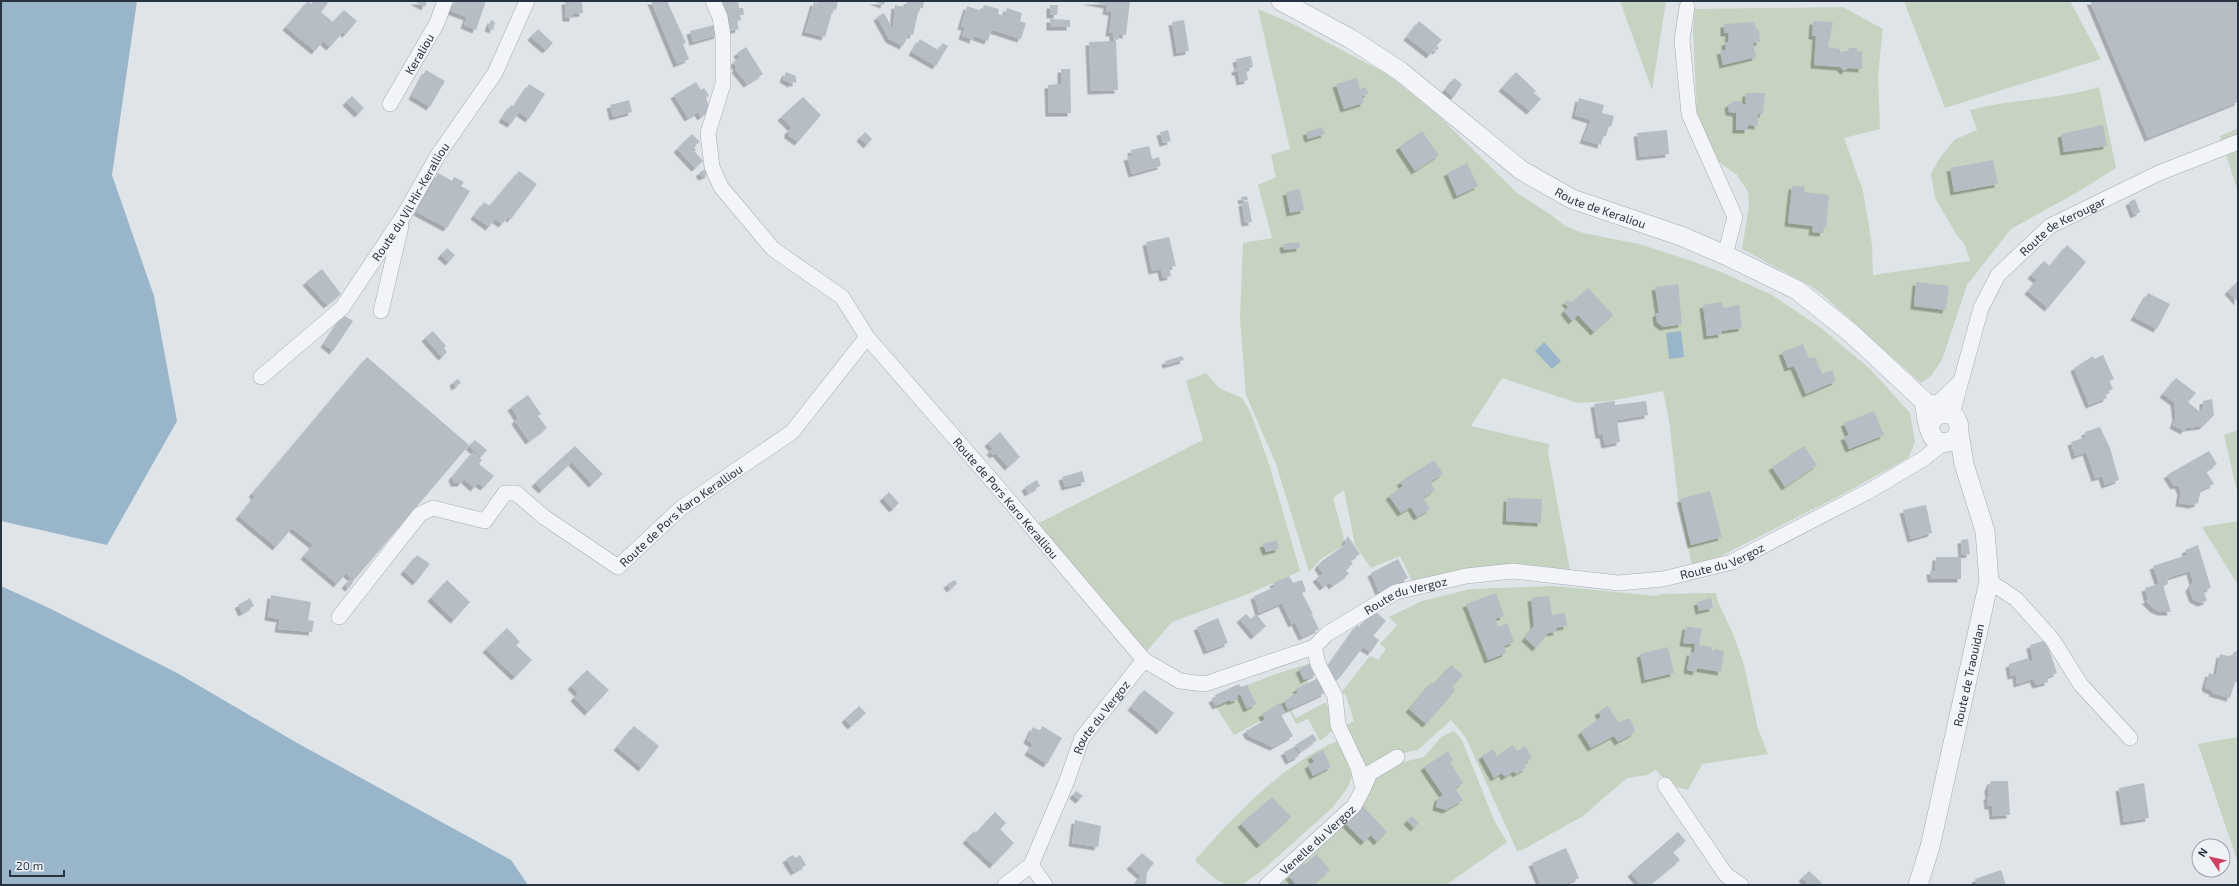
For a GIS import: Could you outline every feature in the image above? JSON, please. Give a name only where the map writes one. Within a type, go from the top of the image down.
[{"type":"street","name":"Keraliou","points":[[390,104],[437,23],[444,1]]},
{"type":"street","name":"Route du Vil Hir-Keralliou","points":[[261,377],[342,308],[404,215],[438,155],[495,73],[527,1]]},
{"type":"street","name":"Route de Pors Karo Keralliou","points":[[713,1],[720,18],[724,51],[723,84],[708,133],[712,167],[721,186],[773,249],[842,297],[867,337],[995,484],[1144,660]]},
{"type":"street","name":"Route de Keraliou","points":[[1281,1],[1351,39],[1400,71],[1527,174],[1572,199],[1682,236],[1797,290],[1851,333],[1941,426]]},
{"type":"street","points":[[1687,7],[1682,40],[1689,114],[1735,217],[1725,255]]},
{"type":"street","name":"Route de Kerougar","points":[[1941,426],[1960,382],[1981,308],[1998,275],[2050,226],[2159,173],[2238,142]]},
{"type":"street","points":[[381,311],[404,215]]},
{"type":"street","name":"Route de Pors Karo Keralliou","points":[[339,617],[420,514],[433,508],[485,521],[505,493],[516,493],[544,517],[618,567],[681,508],[792,432],[867,337]]},
{"type":"street","points":[[1941,426],[1938,403],[1960,382]]},
{"type":"street","name":"Route du Vergoz","points":[[1031,865],[1066,783],[1082,738],[1144,660],[1180,681],[1205,684],[1314,647],[1327,634],[1396,592],[1466,576],[1513,571],[1618,583],[1663,579],[1732,562],[1871,490],[1922,460],[1941,426]]},
{"type":"street","name":"Route de Traouidan","points":[[1918,885],[1930,847],[1989,581],[1985,531],[1964,464],[1941,426]]},
{"type":"street","points":[[1989,581],[2016,598],[2052,638],[2081,685],[2130,738]]},
{"type":"street","points":[[1314,647],[1318,664],[1335,696],[1338,725],[1358,767],[1363,789]]},
{"type":"street","name":"Venelle du Vergoz","points":[[1267,885],[1354,806],[1370,773],[1397,757]]},
{"type":"street","points":[[1665,785],[1726,875],[1741,885]]},
{"type":"street","points":[[1005,885],[1031,865],[1045,885]]},
{"type":"green space","points":[[1620,1],[1666,1],[1652,90]]},
{"type":"green space","points":[[1904,1],[2070,1],[2101,59],[1945,108]]},
{"type":"green space","points":[[1843,7],[1883,29],[1878,75],[1880,129],[1844,138],[1863,191],[1872,245],[1873,275],[1970,261],[1964,243],[1956,234],[1935,198],[1931,174],[1939,159],[1954,140],[1977,130],[1970,110],[1986,106],[2067,95],[2099,87],[2116,168],[2076,193],[2011,229],[1967,285],[1942,360],[1931,376],[1921,383],[1823,295],[1809,285],[1742,249],[1749,206],[1748,192],[1737,175],[1715,159],[1697,117],[1693,29],[1695,9]]},
{"type":"green space","points":[[1258,9],[1291,23],[1387,74],[1440,117],[1517,193],[1565,226],[1583,233],[1639,244],[1721,272],[1772,295],[1821,328],[1870,369],[1910,413],[1915,442],[1908,458],[1845,493],[1693,570],[1678,500],[1669,420],[1663,391],[1610,401],[1578,403],[1502,378],[1471,426],[1549,444],[1548,453],[1570,570],[1524,564],[1474,569],[1412,581],[1400,556],[1371,568],[1355,545],[1344,490],[1333,498],[1344,538],[1341,547],[1321,559],[1309,572],[1276,464],[1246,395],[1240,318],[1243,243],[1272,238],[1258,185],[1276,177],[1271,155],[1290,149]]},
{"type":"green space","points":[[2238,128],[2238,192],[2220,136]]},
{"type":"green space","points":[[1206,373],[1219,388],[1242,398],[1250,411],[1270,467],[1300,571],[1251,593],[1172,622],[1147,651],[1035,525],[1203,440],[1186,381]]},
{"type":"green space","points":[[2238,430],[2238,496],[2224,435]]},
{"type":"green space","points":[[2238,521],[2238,585],[2202,527]]},
{"type":"green space","points":[[1553,586],[1656,596],[1661,594],[1716,593],[1718,602],[1733,634],[1744,665],[1758,729],[1768,754],[1702,764],[1688,790],[1670,785],[1656,770],[1647,775],[1627,778],[1583,816],[1522,850],[1517,851],[1466,738],[1451,720],[1418,750],[1393,755],[1363,769],[1346,725],[1354,721],[1345,693],[1339,695],[1370,656],[1378,660],[1386,649],[1380,644],[1397,625],[1389,617],[1422,601],[1470,589]]},
{"type":"green space","points":[[1314,662],[1306,678],[1311,688],[1305,700],[1291,710],[1296,718],[1326,702],[1336,728],[1320,741],[1308,719],[1296,724],[1289,710],[1269,722],[1266,718],[1234,735],[1216,707],[1213,698],[1276,674]]},
{"type":"green space","points":[[1454,731],[1462,740],[1494,820],[1507,842],[1446,885],[1274,885],[1377,776],[1391,765],[1424,757],[1441,737]]},
{"type":"green space","points":[[2238,737],[2238,863],[2231,838],[2230,838],[2198,744]]},
{"type":"green space","points":[[1339,740],[1352,776],[1348,787],[1332,808],[1264,869],[1242,885],[1226,885],[1217,880],[1197,863],[1195,860],[1227,825],[1261,792],[1298,763],[1318,750]]},
{"type":"water","points":[[1,1],[137,1],[112,175],[154,296],[177,421],[107,545],[1,521]]},
{"type":"water","points":[[1681,331],[1684,357],[1669,359],[1666,333]]},
{"type":"water","points":[[1544,342],[1561,361],[1552,369],[1535,351]]},
{"type":"water","points":[[1,586],[51,609],[179,674],[299,744],[511,860],[528,885],[1,885]]},
{"type":"building","points":[[308,1],[311,4],[313,1],[325,1],[328,3],[321,12],[333,22],[344,10],[357,21],[346,34],[343,32],[330,47],[323,41],[315,51],[286,27]]},
{"type":"building","points":[[414,1],[427,1],[425,7]]},
{"type":"building","points":[[454,1],[486,1],[476,30],[464,25],[467,17],[451,11]]},
{"type":"building","points":[[565,1],[582,1],[583,13],[573,14],[573,18],[566,18]]},
{"type":"building","points":[[651,1],[667,1],[686,43],[683,44],[689,59],[677,64]]},
{"type":"building","points":[[721,1],[738,1],[739,8],[743,8],[744,15],[740,15],[741,20],[737,21],[739,29],[727,32]]},
{"type":"building","points":[[818,1],[838,1],[836,10],[833,9],[825,37],[805,32],[814,2],[817,3]]},
{"type":"building","points":[[873,1],[885,1],[884,5]]},
{"type":"building","points":[[907,1],[924,1],[923,8],[919,8],[913,35],[902,33],[908,36],[903,46],[889,39],[877,17],[884,13],[893,29],[895,5],[906,7]]},
{"type":"building","points":[[1087,1],[1130,1],[1126,35],[1119,34],[1118,40],[1113,39],[1113,33],[1109,33],[1112,12],[1106,11],[1107,5]]},
{"type":"building","points":[[2090,1],[2238,1],[2238,102],[2148,138]]},
{"type":"building","points":[[984,5],[999,9],[998,14],[1004,16],[1007,8],[1022,13],[1020,21],[1026,23],[1021,39],[993,30],[991,31],[988,41],[974,36],[973,40],[962,36],[965,27],[961,26],[967,6],[982,11]]},
{"type":"building","points":[[1050,5],[1058,5],[1057,15],[1050,15]]},
{"type":"building","points":[[1050,19],[1070,20],[1070,27],[1050,27]]},
{"type":"building","points":[[491,20],[495,22],[493,30],[488,28]]},
{"type":"building","points":[[1184,20],[1189,51],[1177,53],[1172,22]]},
{"type":"building","points":[[1419,21],[1442,40],[1436,46],[1439,48],[1436,51],[1434,49],[1430,55],[1407,37]]},
{"type":"building","points":[[1813,21],[1833,22],[1828,47],[1840,49],[1840,52],[1848,52],[1849,48],[1857,48],[1857,51],[1862,52],[1862,69],[1848,68],[1844,71],[1840,67],[1814,65],[1816,36],[1812,36]]},
{"type":"building","points":[[1755,22],[1755,27],[1759,31],[1760,42],[1753,43],[1756,57],[1723,65],[1720,51],[1726,50],[1725,42],[1728,42],[1729,33],[1724,33],[1724,24]]},
{"type":"building","points":[[714,25],[718,35],[693,42],[690,31]]},
{"type":"building","points":[[538,29],[553,43],[546,50],[531,37]]},
{"type":"building","points":[[920,39],[938,50],[943,43],[948,46],[936,66],[912,52]]},
{"type":"building","points":[[1116,41],[1118,90],[1091,91],[1089,42]]},
{"type":"building","points":[[746,47],[763,74],[747,84],[735,69],[737,68],[733,62],[740,58],[737,53]]},
{"type":"building","points":[[1251,56],[1253,67],[1246,69],[1248,80],[1240,82],[1238,72],[1235,72],[1235,69],[1238,68],[1236,59]]},
{"type":"building","points":[[1061,69],[1070,69],[1071,113],[1049,113],[1048,85],[1061,84]]},
{"type":"building","points":[[426,70],[445,81],[430,107],[412,96]]},
{"type":"building","points":[[786,72],[796,76],[796,83],[793,82],[792,84],[783,79]]},
{"type":"building","points":[[1516,72],[1536,91],[1534,93],[1541,99],[1530,111],[1502,88]]},
{"type":"building","points":[[1357,78],[1360,89],[1366,87],[1368,94],[1362,96],[1364,103],[1344,109],[1336,84]]},
{"type":"building","points":[[1454,78],[1462,84],[1454,97],[1445,90]]},
{"type":"building","points":[[696,82],[701,90],[704,88],[709,96],[706,97],[710,110],[701,117],[698,112],[688,118],[674,95]]},
{"type":"building","points":[[529,84],[545,94],[529,119],[519,112],[511,124],[502,119],[511,105],[514,107]]},
{"type":"building","points":[[1746,93],[1765,93],[1763,114],[1758,114],[1758,126],[1748,125],[1748,130],[1736,130],[1736,113],[1729,112],[1728,105],[1734,101],[1740,101],[1744,105],[1747,104],[1745,102]]},
{"type":"building","points":[[352,96],[364,108],[358,114],[346,102]]},
{"type":"building","points":[[803,97],[821,115],[798,142],[788,135],[788,131],[792,128],[781,117]]},
{"type":"building","points":[[1579,98],[1604,105],[1602,113],[1614,116],[1611,127],[1609,126],[1606,136],[1603,136],[1601,145],[1583,140],[1591,120],[1575,115]]},
{"type":"building","points":[[629,100],[632,112],[613,117],[610,105]]},
{"type":"building","points":[[2103,125],[2107,146],[2064,152],[2061,134]]},
{"type":"building","points":[[1322,127],[1325,134],[1308,139],[1306,132]]},
{"type":"building","points":[[1168,130],[1171,141],[1163,143],[1160,132]]},
{"type":"building","points":[[1667,130],[1669,154],[1640,157],[1637,133]]},
{"type":"building","points":[[1422,131],[1439,155],[1415,171],[1399,147]]},
{"type":"building","points":[[865,132],[872,139],[867,145],[860,138]]},
{"type":"building","points":[[692,134],[700,142],[694,146],[696,151],[694,151],[703,161],[695,168],[677,149]]},
{"type":"building","points":[[1149,146],[1152,159],[1159,157],[1161,166],[1132,174],[1127,157],[1132,156],[1131,150]]},
{"type":"building","points":[[1993,160],[1998,184],[1954,192],[1950,168]]},
{"type":"building","points":[[1467,163],[1478,186],[1457,196],[1447,173]]},
{"type":"building","points":[[707,168],[709,174],[702,177],[699,173]]},
{"type":"building","points":[[519,171],[537,184],[511,219],[508,217],[502,224],[495,219],[489,227],[474,216],[484,202],[490,206]]},
{"type":"building","points":[[438,173],[452,181],[454,177],[464,182],[461,186],[470,191],[447,228],[417,212]]},
{"type":"building","points":[[1792,186],[1805,187],[1804,192],[1829,195],[1826,228],[1824,227],[1823,233],[1812,232],[1813,226],[1788,223]]},
{"type":"building","points":[[1300,189],[1304,210],[1290,213],[1286,192]]},
{"type":"building","points":[[1247,196],[1248,200],[1242,201],[1241,197]]},
{"type":"building","points":[[2135,199],[2140,212],[2134,215],[2129,202]]},
{"type":"building","points":[[1248,201],[1252,222],[1245,223],[1242,203]]},
{"type":"building","points":[[1169,237],[1176,266],[1169,267],[1171,276],[1163,278],[1161,269],[1152,271],[1146,242]]},
{"type":"building","points":[[1299,242],[1300,248],[1284,250],[1283,244]]},
{"type":"building","points":[[2067,245],[2086,262],[2048,308],[2028,291],[2037,280],[2031,275],[2044,261],[2050,266]]},
{"type":"building","points":[[447,248],[455,255],[449,262],[441,255]]},
{"type":"building","points":[[322,269],[341,294],[327,305],[306,282]]},
{"type":"building","points":[[2238,281],[2238,302],[2228,291]]},
{"type":"building","points":[[1916,282],[1949,286],[1946,310],[1914,306]]},
{"type":"building","points":[[1678,284],[1682,324],[1663,327],[1657,322],[1656,313],[1659,313],[1655,287]]},
{"type":"building","points":[[1588,288],[1613,315],[1594,332],[1578,315],[1572,321],[1564,311],[1569,306],[1565,302],[1568,300],[1571,303]]},
{"type":"building","points":[[2148,293],[2170,304],[2157,329],[2134,317]]},
{"type":"building","points":[[1722,302],[1723,308],[1739,305],[1742,328],[1721,331],[1722,334],[1707,336],[1703,305]]},
{"type":"building","points":[[343,315],[353,321],[333,351],[324,344]]},
{"type":"building","points":[[433,331],[446,346],[444,348],[447,352],[442,357],[425,338]]},
{"type":"building","points":[[1803,344],[1809,359],[1815,357],[1822,374],[1832,370],[1836,381],[1806,394],[1794,366],[1788,368],[1782,352]]},
{"type":"building","points":[[2103,355],[2114,379],[2109,381],[2113,389],[2105,393],[2107,398],[2089,405],[2074,368],[2093,356],[2094,359]]},
{"type":"building","points":[[1182,356],[1184,360],[1166,365],[1165,361]]},
{"type":"building","points":[[367,357],[469,445],[354,580],[346,573],[337,584],[304,556],[313,545],[292,528],[276,547],[239,516],[255,496],[252,494]]},
{"type":"building","points":[[2176,378],[2196,393],[2188,402],[2200,412],[2203,407],[2203,401],[2212,399],[2214,415],[2203,426],[2186,428],[2184,431],[2173,425],[2176,418],[2174,402],[2163,394]]},
{"type":"building","points":[[458,379],[461,383],[455,387],[453,382]]},
{"type":"building","points":[[528,395],[541,414],[538,416],[547,428],[529,441],[515,421],[518,418],[511,407]]},
{"type":"building","points":[[1615,401],[1615,405],[1646,401],[1648,415],[1617,420],[1620,442],[1605,445],[1603,435],[1599,435],[1594,404]]},
{"type":"building","points":[[1874,411],[1884,435],[1849,449],[1844,437],[1849,435],[1844,423]]},
{"type":"building","points":[[2100,427],[2110,448],[2119,480],[2105,485],[2102,476],[2095,478],[2086,452],[2075,456],[2071,442],[2086,437],[2085,432]]},
{"type":"building","points":[[1000,432],[1020,457],[1008,467],[996,453],[993,455],[990,451],[993,449],[988,443]]},
{"type":"building","points":[[475,440],[487,450],[481,457],[469,446]]},
{"type":"building","points":[[575,446],[603,474],[592,484],[572,462],[542,490],[535,483]]},
{"type":"building","points":[[1804,446],[1817,465],[1785,487],[1772,467]]},
{"type":"building","points":[[2209,451],[2217,464],[2206,471],[2214,484],[2201,490],[2198,503],[2192,505],[2179,503],[2181,491],[2178,485],[2174,486],[2167,475]]},
{"type":"building","points":[[473,452],[482,460],[479,464],[494,476],[484,487],[478,483],[474,488],[464,479],[461,483],[454,483],[452,477]]},
{"type":"building","points":[[1434,460],[1443,474],[1430,482],[1435,490],[1423,498],[1430,509],[1417,517],[1411,507],[1401,513],[1389,496],[1403,486],[1400,482]]},
{"type":"building","points":[[1082,471],[1085,482],[1065,487],[1062,477]]},
{"type":"building","points":[[1037,480],[1040,486],[1028,493],[1025,487]]},
{"type":"building","points":[[1710,491],[1722,537],[1691,545],[1680,499]]},
{"type":"building","points":[[889,492],[899,503],[893,509],[883,498]]},
{"type":"building","points":[[1507,498],[1542,499],[1541,523],[1506,521]]},
{"type":"building","points":[[1926,505],[1932,533],[1911,539],[1903,510]]},
{"type":"building","points":[[1348,536],[1360,554],[1350,560],[1353,564],[1345,569],[1349,574],[1332,586],[1330,582],[1323,587],[1316,578],[1323,574],[1318,566],[1322,561],[1346,544],[1345,541]]},
{"type":"building","points":[[1968,539],[1970,554],[1962,555],[1961,540]]},
{"type":"building","points":[[1277,540],[1279,549],[1266,552],[1263,544]]},
{"type":"building","points":[[2198,545],[2211,588],[2203,590],[2207,601],[2201,603],[2193,599],[2189,588],[2193,582],[2190,571],[2167,578],[2168,584],[2163,586],[2171,612],[2161,612],[2154,609],[2145,600],[2148,600],[2145,588],[2159,584],[2153,566],[2187,555],[2185,550]]},
{"type":"building","points":[[417,555],[430,564],[416,582],[404,571]]},
{"type":"building","points":[[1936,557],[1961,557],[1961,579],[1931,579],[1930,571],[1935,571]]},
{"type":"building","points":[[1398,559],[1408,578],[1379,592],[1371,573]]},
{"type":"building","points":[[1289,576],[1293,583],[1302,580],[1306,591],[1302,593],[1313,614],[1302,619],[1312,615],[1319,629],[1302,637],[1295,622],[1292,624],[1282,603],[1259,613],[1254,596],[1275,587],[1273,583]]},
{"type":"building","points":[[350,579],[353,582],[349,588],[345,585]]},
{"type":"building","points":[[447,580],[470,602],[454,620],[431,598]]},
{"type":"building","points":[[955,580],[957,584],[950,589],[947,584]]},
{"type":"building","points":[[1496,593],[1504,616],[1495,619],[1498,627],[1507,623],[1514,642],[1504,646],[1506,653],[1488,660],[1466,604]]},
{"type":"building","points":[[271,595],[311,602],[308,620],[314,621],[312,632],[278,629],[280,619],[268,617]]},
{"type":"building","points":[[1549,596],[1552,615],[1565,613],[1567,626],[1556,628],[1557,632],[1548,633],[1536,648],[1525,638],[1534,626],[1531,598]]},
{"type":"building","points":[[250,598],[254,606],[242,613],[238,605]]},
{"type":"building","points":[[1711,598],[1713,608],[1699,611],[1697,602]]},
{"type":"building","points":[[1374,610],[1386,621],[1373,636],[1379,640],[1371,652],[1363,647],[1341,676],[1332,684],[1324,672],[1357,625],[1359,627]]},
{"type":"building","points":[[1246,614],[1251,619],[1256,614],[1266,626],[1254,636],[1240,619]]},
{"type":"building","points":[[1218,618],[1228,643],[1207,651],[1197,627]]},
{"type":"building","points":[[1686,626],[1702,629],[1699,645],[1713,647],[1711,650],[1712,652],[1715,649],[1724,651],[1721,672],[1697,668],[1696,672],[1687,670],[1690,652],[1694,653],[1695,644],[1683,643]]},
{"type":"building","points":[[507,628],[520,642],[516,645],[532,660],[515,677],[486,649]]},
{"type":"building","points":[[2046,640],[2057,673],[2047,677],[2048,682],[2036,685],[2033,679],[2017,684],[2016,675],[2011,676],[2009,664],[2028,658],[2029,662],[2033,660],[2030,645]]},
{"type":"building","points":[[1668,647],[1674,673],[1645,680],[1640,654]]},
{"type":"building","points":[[2238,650],[2238,683],[2235,682],[2230,698],[2212,693],[2213,691],[2207,689],[2205,686],[2209,673],[2216,675],[2220,654],[2232,657],[2233,653]]},
{"type":"building","points":[[1312,663],[1317,674],[1304,680],[1299,669]]},
{"type":"building","points":[[1451,665],[1463,675],[1452,687],[1455,690],[1449,698],[1426,724],[1409,709],[1432,682],[1434,684]]},
{"type":"building","points":[[587,670],[609,690],[588,712],[574,698],[578,693],[571,686]]},
{"type":"building","points":[[1318,678],[1325,693],[1288,710],[1284,701],[1298,692],[1296,689]]},
{"type":"building","points":[[1239,684],[1241,687],[1247,685],[1256,704],[1247,709],[1240,694],[1237,696],[1238,699],[1231,702],[1230,700],[1216,706],[1212,699],[1216,697],[1215,695]]},
{"type":"building","points":[[1144,690],[1174,713],[1160,731],[1131,707]]},
{"type":"building","points":[[1280,703],[1286,713],[1281,715],[1293,736],[1273,747],[1249,736],[1246,731],[1265,720],[1262,714]]},
{"type":"building","points":[[859,706],[866,713],[851,726],[845,719]]},
{"type":"building","points":[[1608,706],[1619,723],[1626,719],[1630,719],[1635,729],[1634,733],[1618,742],[1614,736],[1591,748],[1581,732],[1601,717],[1598,712]]},
{"type":"building","points":[[634,726],[659,746],[642,768],[617,747]]},
{"type":"building","points":[[1042,726],[1062,738],[1047,764],[1028,752],[1033,744],[1027,740],[1033,727],[1040,731]]},
{"type":"building","points":[[1313,734],[1317,740],[1300,752],[1295,745]]},
{"type":"building","points":[[1513,745],[1517,751],[1525,746],[1532,758],[1524,763],[1526,768],[1516,774],[1514,771],[1505,777],[1502,773],[1494,778],[1482,756],[1493,749],[1497,756]]},
{"type":"building","points":[[1294,747],[1299,756],[1289,761],[1284,752]]},
{"type":"building","points":[[1323,750],[1331,767],[1313,776],[1308,765],[1314,762],[1311,756]]},
{"type":"building","points":[[1448,751],[1453,760],[1450,762],[1463,783],[1455,788],[1463,800],[1446,810],[1436,807],[1438,798],[1443,795],[1424,767]]},
{"type":"building","points":[[1991,781],[2008,781],[2010,815],[1993,816],[1992,806],[1988,806],[1987,796],[1989,796],[1988,788]]},
{"type":"building","points":[[2144,783],[2149,818],[2124,822],[2119,788]]},
{"type":"building","points":[[1076,791],[1083,796],[1079,800],[1073,795]]},
{"type":"building","points":[[1272,797],[1291,817],[1260,845],[1241,824]]},
{"type":"building","points":[[1363,806],[1387,832],[1377,842],[1371,835],[1364,842],[1345,823]]},
{"type":"building","points":[[995,812],[1006,823],[1000,829],[1014,843],[993,865],[966,840],[974,831],[976,833]]},
{"type":"building","points":[[1412,816],[1419,823],[1414,828],[1407,821]]},
{"type":"building","points":[[1075,820],[1101,826],[1098,847],[1072,843]]},
{"type":"building","points":[[1678,832],[1686,841],[1673,852],[1680,860],[1650,885],[1641,885],[1631,873]]},
{"type":"building","points":[[1566,848],[1579,878],[1562,885],[1541,885],[1532,863]]},
{"type":"building","points":[[1142,853],[1154,863],[1147,872],[1146,885],[1133,885],[1141,876],[1130,866]]},
{"type":"building","points":[[1317,854],[1330,870],[1312,885],[1296,885],[1289,876],[1294,873],[1292,871],[1302,863],[1304,865]]},
{"type":"building","points":[[793,855],[796,858],[800,855],[806,865],[794,872],[786,859]]},
{"type":"building","points":[[2001,870],[2006,885],[1977,885],[1975,879]]},
{"type":"building","points":[[1809,871],[1822,883],[1820,885],[1809,885],[1802,878]]}]
